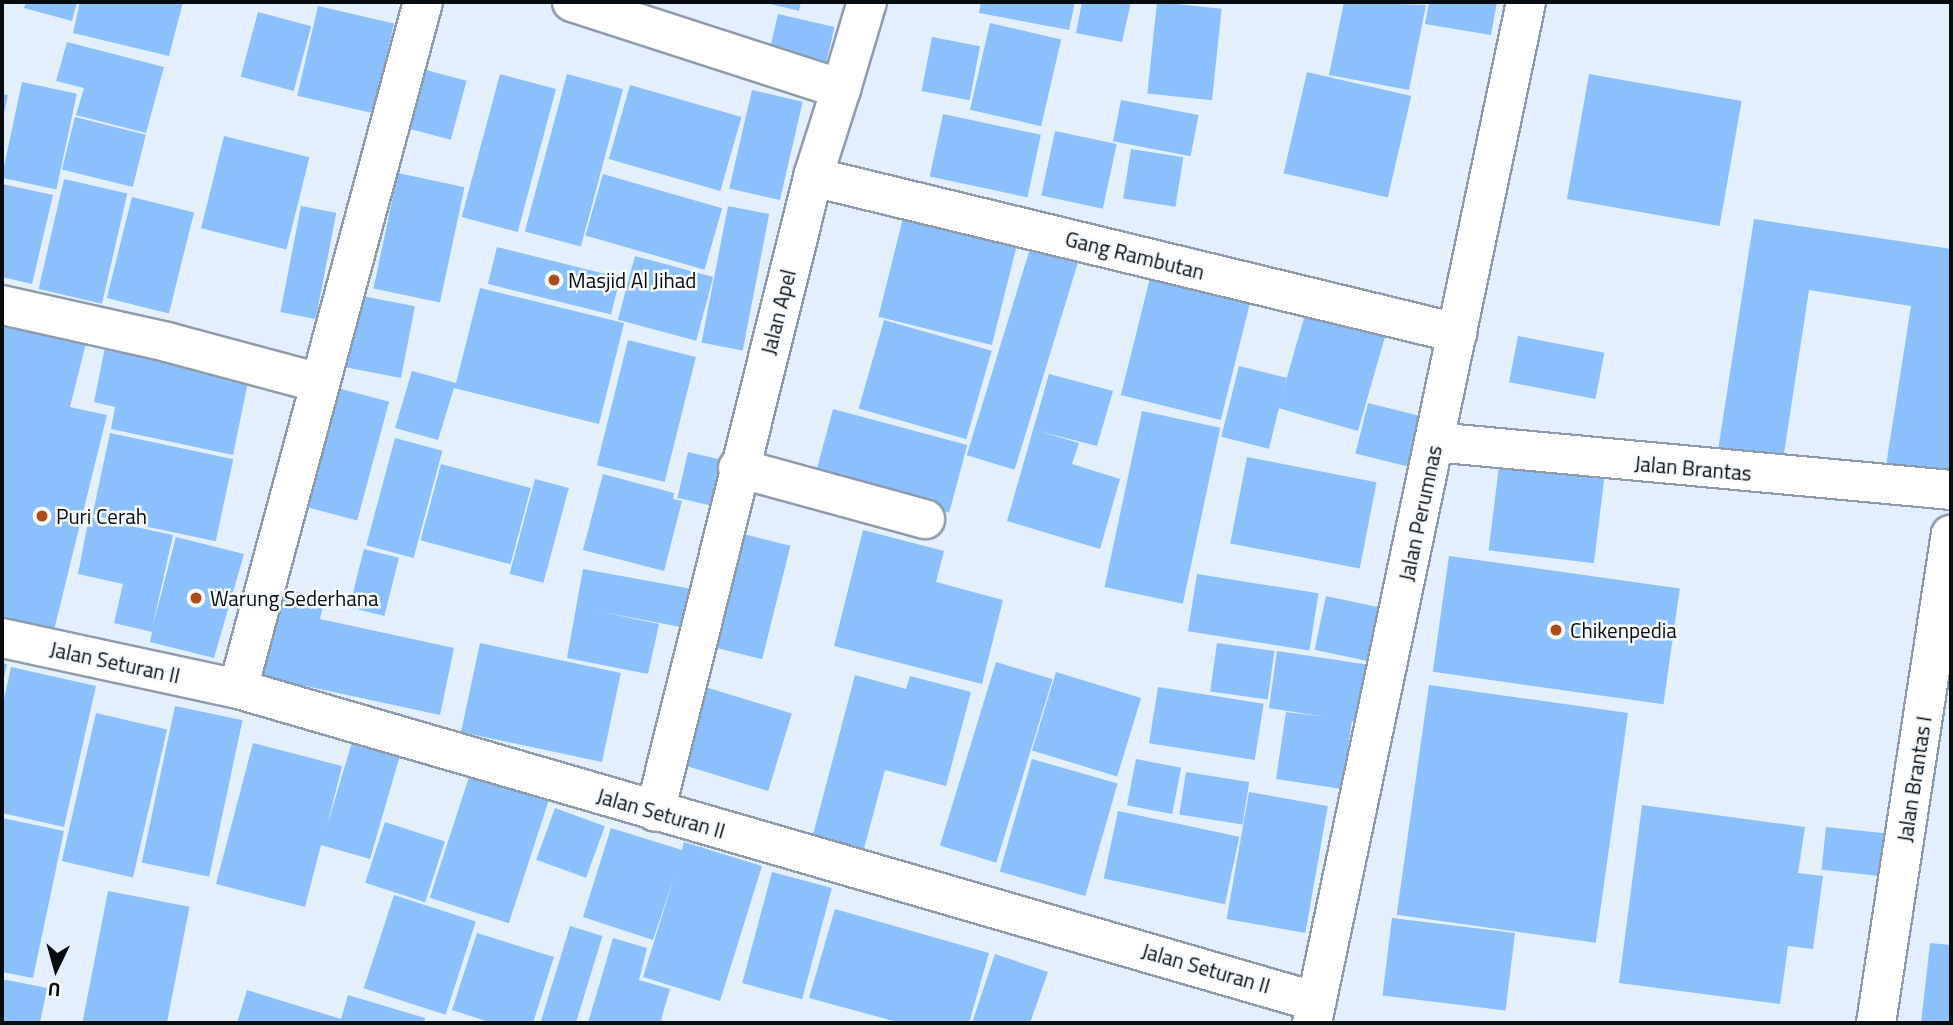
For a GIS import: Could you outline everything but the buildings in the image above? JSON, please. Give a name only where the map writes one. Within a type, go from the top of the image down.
[{"type":"street","points":[[238,688],[424,2]]},
{"type":"street","points":[[572,2],[841,89]]},
{"type":"street","name":"Jalan Apel","points":[[655,812],[738,468],[813,177],[867,2]]},
{"type":"street","name":"Jalan Perumnas","points":[[1315,1013],[1527,2]]},
{"type":"street","name":"Gang Rambutan","points":[[813,177],[1457,333]]},
{"type":"street","points":[[2,305],[167,342],[320,383]]},
{"type":"street","name":"Jalan Brantas","points":[[1434,442],[1951,490]]},
{"type":"street","points":[[738,468],[925,519]]},
{"type":"street","name":"Jalan Brantas I","points":[[1876,1023],[1951,535]]},
{"type":"street","name":"Jalan Seturan II","points":[[2,638],[238,688],[1315,1013]]},
{"type":"place","name":"Masjid Al Jihad","points":[[554,280]]},
{"type":"place","name":"Puri Cerah","points":[[42,516]]},
{"type":"place","name":"Warung Sederhana","points":[[196,598]]},
{"type":"place","name":"Chikenpedia","points":[[1556,630]]}]
